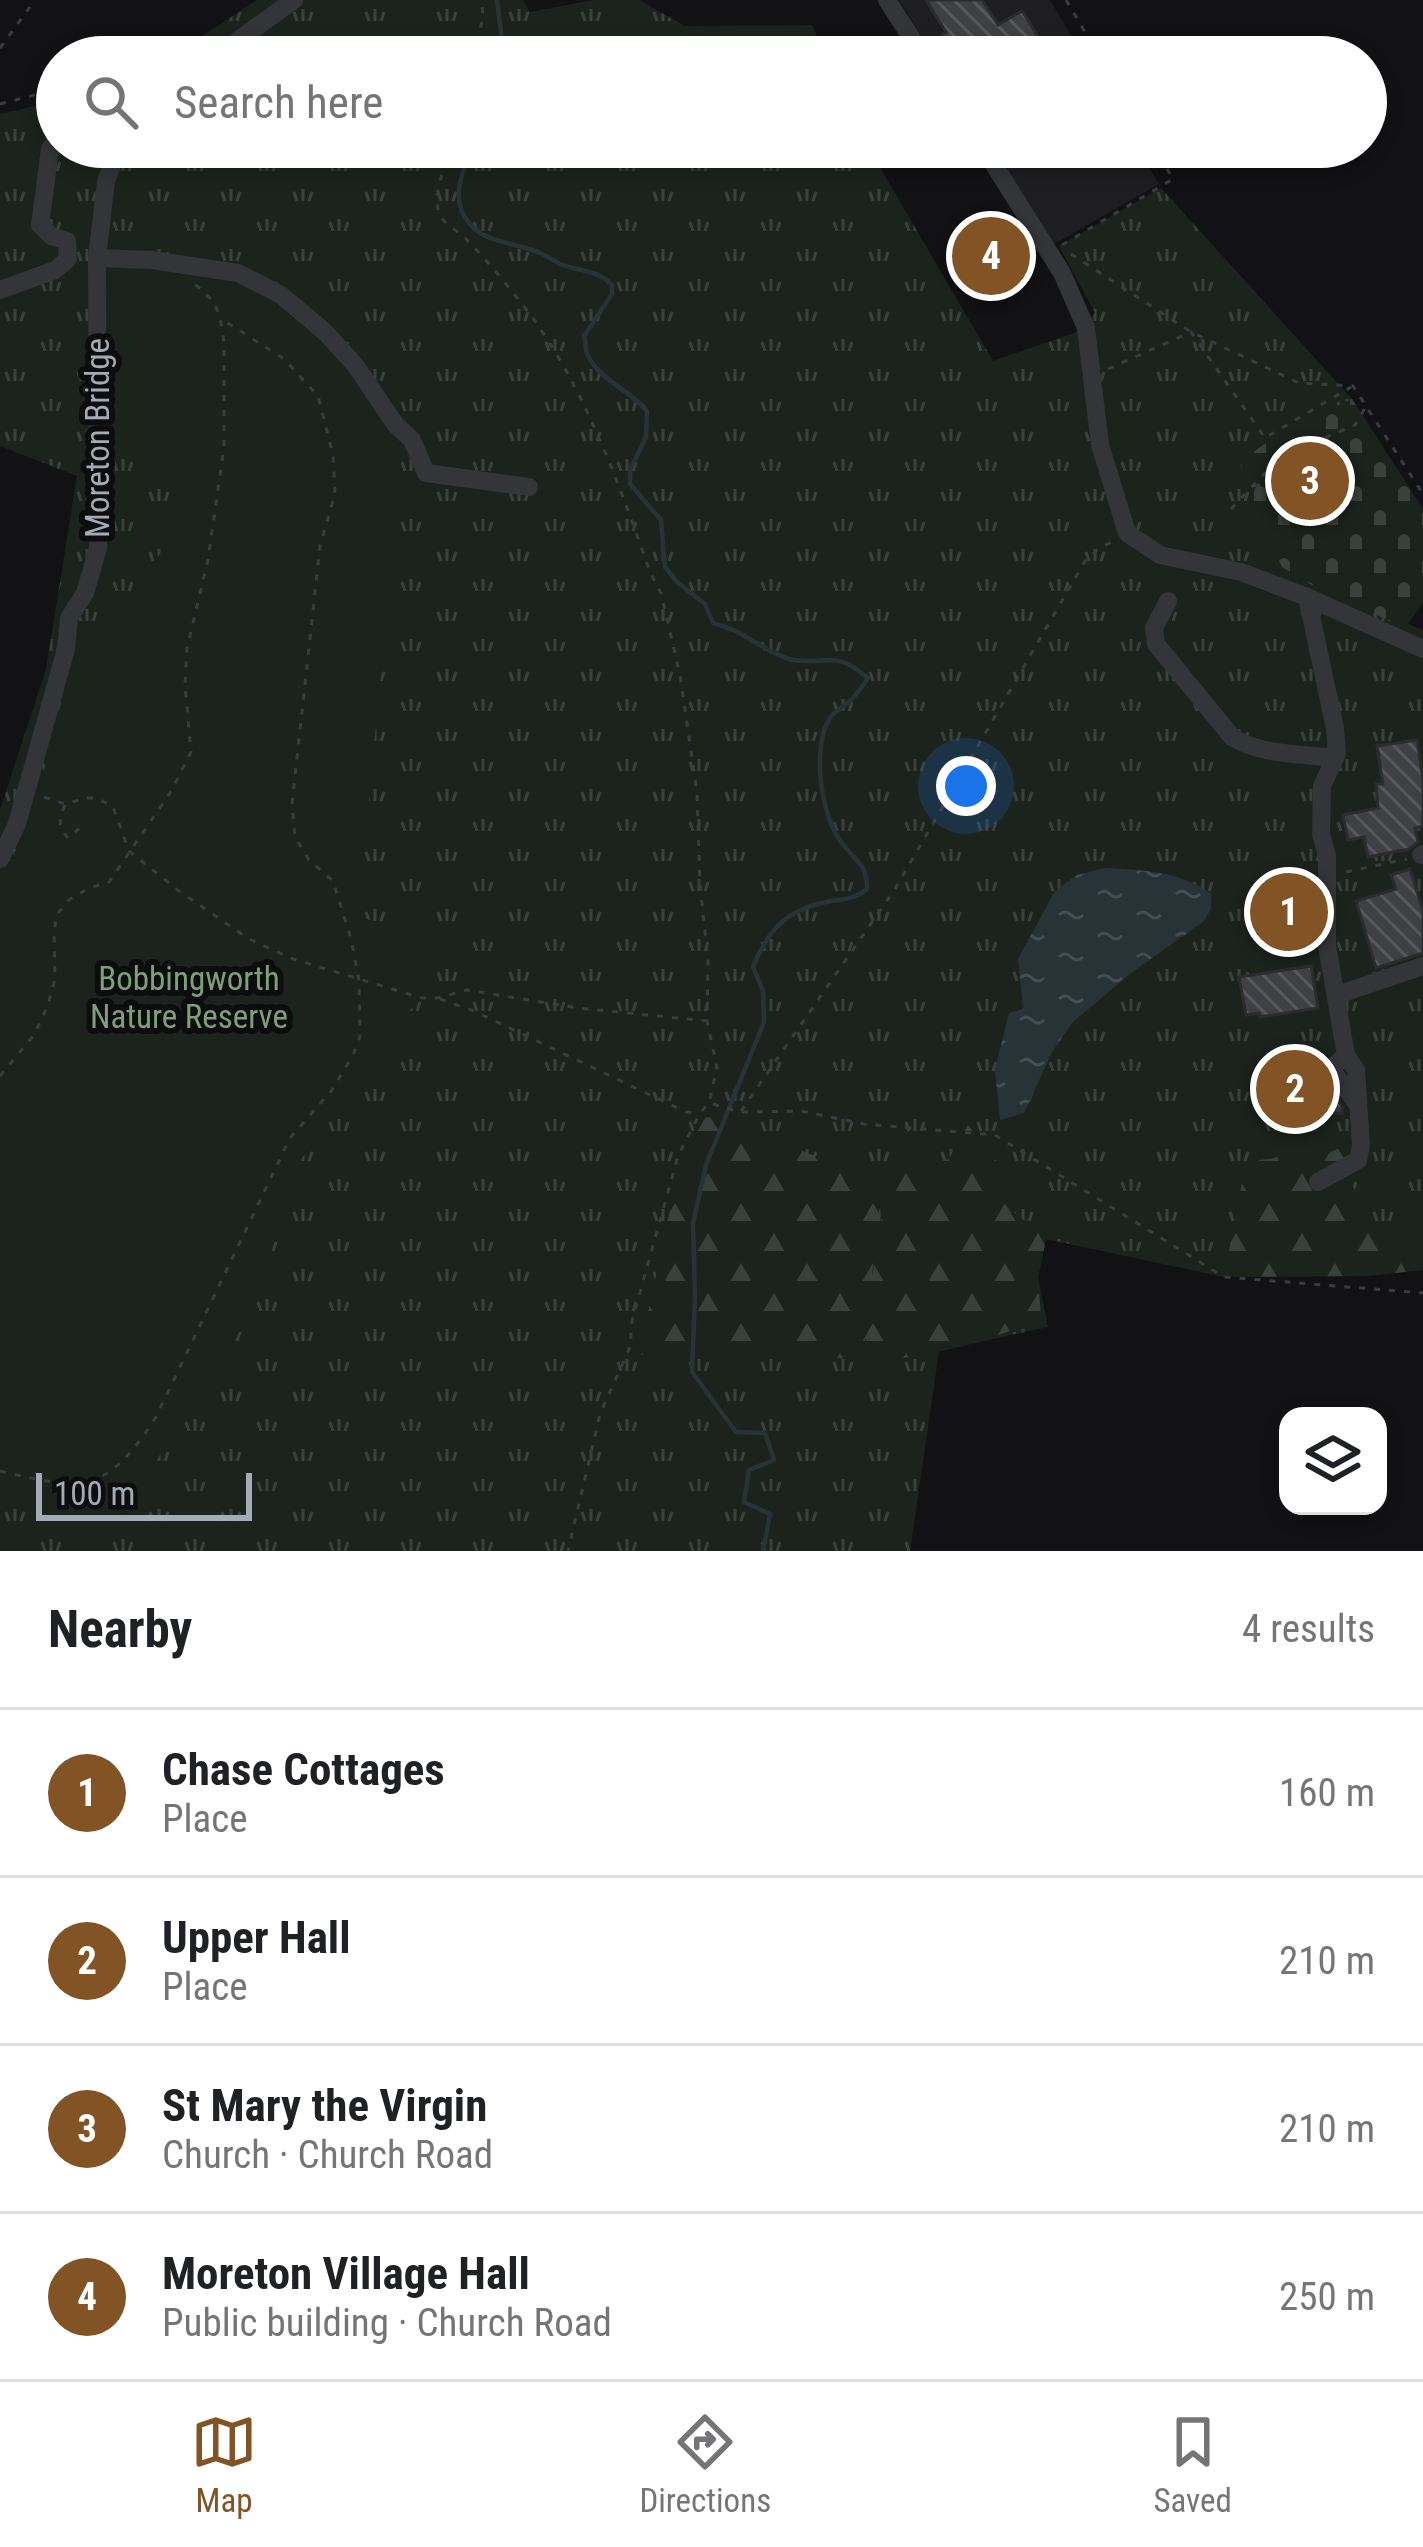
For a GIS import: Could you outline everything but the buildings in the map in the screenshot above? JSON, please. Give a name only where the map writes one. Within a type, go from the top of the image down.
[{"type":"street","points":[[244,36],[294,0]]},
{"type":"street","points":[[887,0],[910,36]]},
{"type":"street","points":[[0,290],[55,270],[68,259],[68,241],[40,225],[48,168]]},
{"type":"street","name":"Moreton Bridge","points":[[0,859],[16,824],[66,649],[69,618],[86,593],[98,548],[97,258],[111,168]]},
{"type":"street","points":[[1003,168],[1062,273],[1086,328],[1100,445],[1127,533],[1160,555],[1241,572],[1423,649]]},
{"type":"street","points":[[97,258],[238,273],[281,295],[356,366],[394,424],[412,440],[426,473],[529,487]]},
{"type":"street","points":[[1307,597],[1335,728],[1335,758],[1322,786],[1327,946],[1346,1054],[1356,1070],[1361,1156],[1318,1182]]},
{"type":"street","points":[[1168,602],[1154,628],[1156,644],[1232,737],[1263,749],[1335,758]]},
{"type":"street","points":[[1337,995],[1423,966]]},
{"type":"path","points":[[0,48],[34,0]]},
{"type":"path","points":[[478,36],[482,0]]},
{"type":"path","points":[[1066,0],[1087,36]]},
{"type":"path","points":[[0,104],[36,95]]},
{"type":"path","points":[[446,168],[437,207],[441,217],[512,292],[555,354],[594,430],[661,593],[680,675],[697,793],[708,961],[707,1021],[717,1068],[709,1103],[678,1156],[632,1321],[630,1347],[600,1414],[568,1551]]},
{"type":"path","points":[[1166,168],[1173,179],[1059,247],[1191,332],[1299,382],[1353,386]]},
{"type":"path","points":[[0,1076],[43,1021],[55,979],[57,914],[70,899],[109,882],[170,793],[191,752],[187,648],[208,560],[224,447],[224,342],[214,302],[174,263]]},
{"type":"path","points":[[0,1471],[73,1485],[103,1477],[132,1454],[156,1417],[290,1138],[332,1090],[360,1036],[359,980],[351,939],[333,881],[309,860],[295,837],[292,804],[320,546],[335,494],[334,455],[318,396],[284,359],[220,318]]},
{"type":"path","points":[[1092,375],[1191,332]]},
{"type":"path","points":[[1191,332],[1265,438],[1353,386]]},
{"type":"path","points":[[1353,386],[1423,494]]},
{"type":"path","points":[[1231,508],[1291,452],[1355,425],[1366,405]]},
{"type":"path","points":[[1252,487],[1270,483],[1291,487]]},
{"type":"path","points":[[740,1112],[896,889],[1085,561],[1127,533]]},
{"type":"path","points":[[25,790],[65,804],[86,798],[113,807],[129,851],[249,939],[292,958],[422,998],[467,990],[578,1008],[707,1021]]},
{"type":"path","points":[[65,804],[61,829],[68,838],[81,827]]},
{"type":"path","points":[[1328,877],[1422,855]]},
{"type":"path","points":[[438,998],[686,1112],[700,1113]]},
{"type":"path","points":[[709,1103],[740,1112],[801,1112],[864,1124],[995,1135],[1224,1277],[1423,1293]]},
{"type":"shaded area","points":[[899,0],[1050,0],[1071,36],[922,36]]},
{"type":"shaded area","points":[[1005,168],[1149,168],[1159,184],[1051,246]]},
{"type":"green space","points":[[257,0],[523,0],[530,12],[594,0],[639,0],[685,26],[812,25],[817,36],[202,36]]},
{"type":"green space","points":[[36,106],[36,168],[880,168],[993,361],[1077,332],[1095,313],[1059,246],[1161,188],[1352,399],[1423,510],[1423,602],[1408,624],[1423,630],[1423,1263],[1224,1277],[1046,1239],[1038,1277],[1048,1327],[939,1351],[910,1551],[0,1551],[0,810],[46,669],[77,476],[0,446],[0,114]]},
{"type":"green space","name":"Bobbingworth Nature Reserve","points":[[111,270],[241,281],[288,312],[337,355],[403,437],[358,916],[455,949],[299,1162],[251,1314],[101,1546],[0,1490],[0,886],[26,827],[76,669],[189,514],[179,463],[112,430]]},
{"type":"green space","points":[[1352,399],[1423,509],[1423,595],[1407,619],[1397,623],[1337,600],[1282,567],[1255,512],[1240,463],[1279,435]]},
{"type":"green space","points":[[1242,757],[1292,762],[1290,786],[1240,781]]},
{"type":"green space","points":[[699,1117],[737,1119],[736,1143],[803,1151],[833,1164],[896,1165],[880,1202],[870,1293],[879,1228],[896,1175],[949,1159],[968,1125],[996,1160],[1003,1203],[1046,1239],[1038,1277],[1041,1318],[955,1348],[865,1363],[866,1337],[860,1359],[714,1346],[639,1355],[669,1214]]},
{"type":"green space","points":[[1302,1134],[1324,1155],[1349,1144],[1356,1160],[1351,1182],[1377,1238],[1423,1238],[1423,1270],[1369,1276],[1224,1277],[1246,1162],[1275,1158]]},
{"type":"water","points":[[1105,868],[1160,873],[1187,881],[1211,894],[1211,909],[1203,922],[1073,1022],[1052,1052],[1024,1113],[1000,1120],[995,1070],[1009,1013],[1023,1009],[1018,959],[1055,891],[1077,875]]},
{"type":"waterway","points":[[497,0],[501,36]]},
{"type":"waterway","points":[[465,168],[460,203],[463,214],[480,233],[594,273],[612,285],[612,294],[584,336],[586,351],[600,372],[647,411],[646,437],[630,470],[630,484],[661,520],[665,567],[705,604],[713,623],[788,659],[839,661],[868,678],[830,718],[820,764],[829,817],[863,869],[867,889],[791,915],[759,953],[753,967],[763,991],[764,1022],[706,1165],[693,1223],[692,1372],[736,1432],[765,1433],[774,1460],[749,1470],[744,1502],[770,1514],[763,1551]]},
{"type":"place","name":"Moreton Village Hall","points":[[991,256]]},
{"type":"place","name":"St Mary the Virgin","points":[[1310,481]]},
{"type":"place","name":"Chase Cottages","points":[[1289,912]]},
{"type":"place","name":"Upper Hall","points":[[1295,1089]]}]
